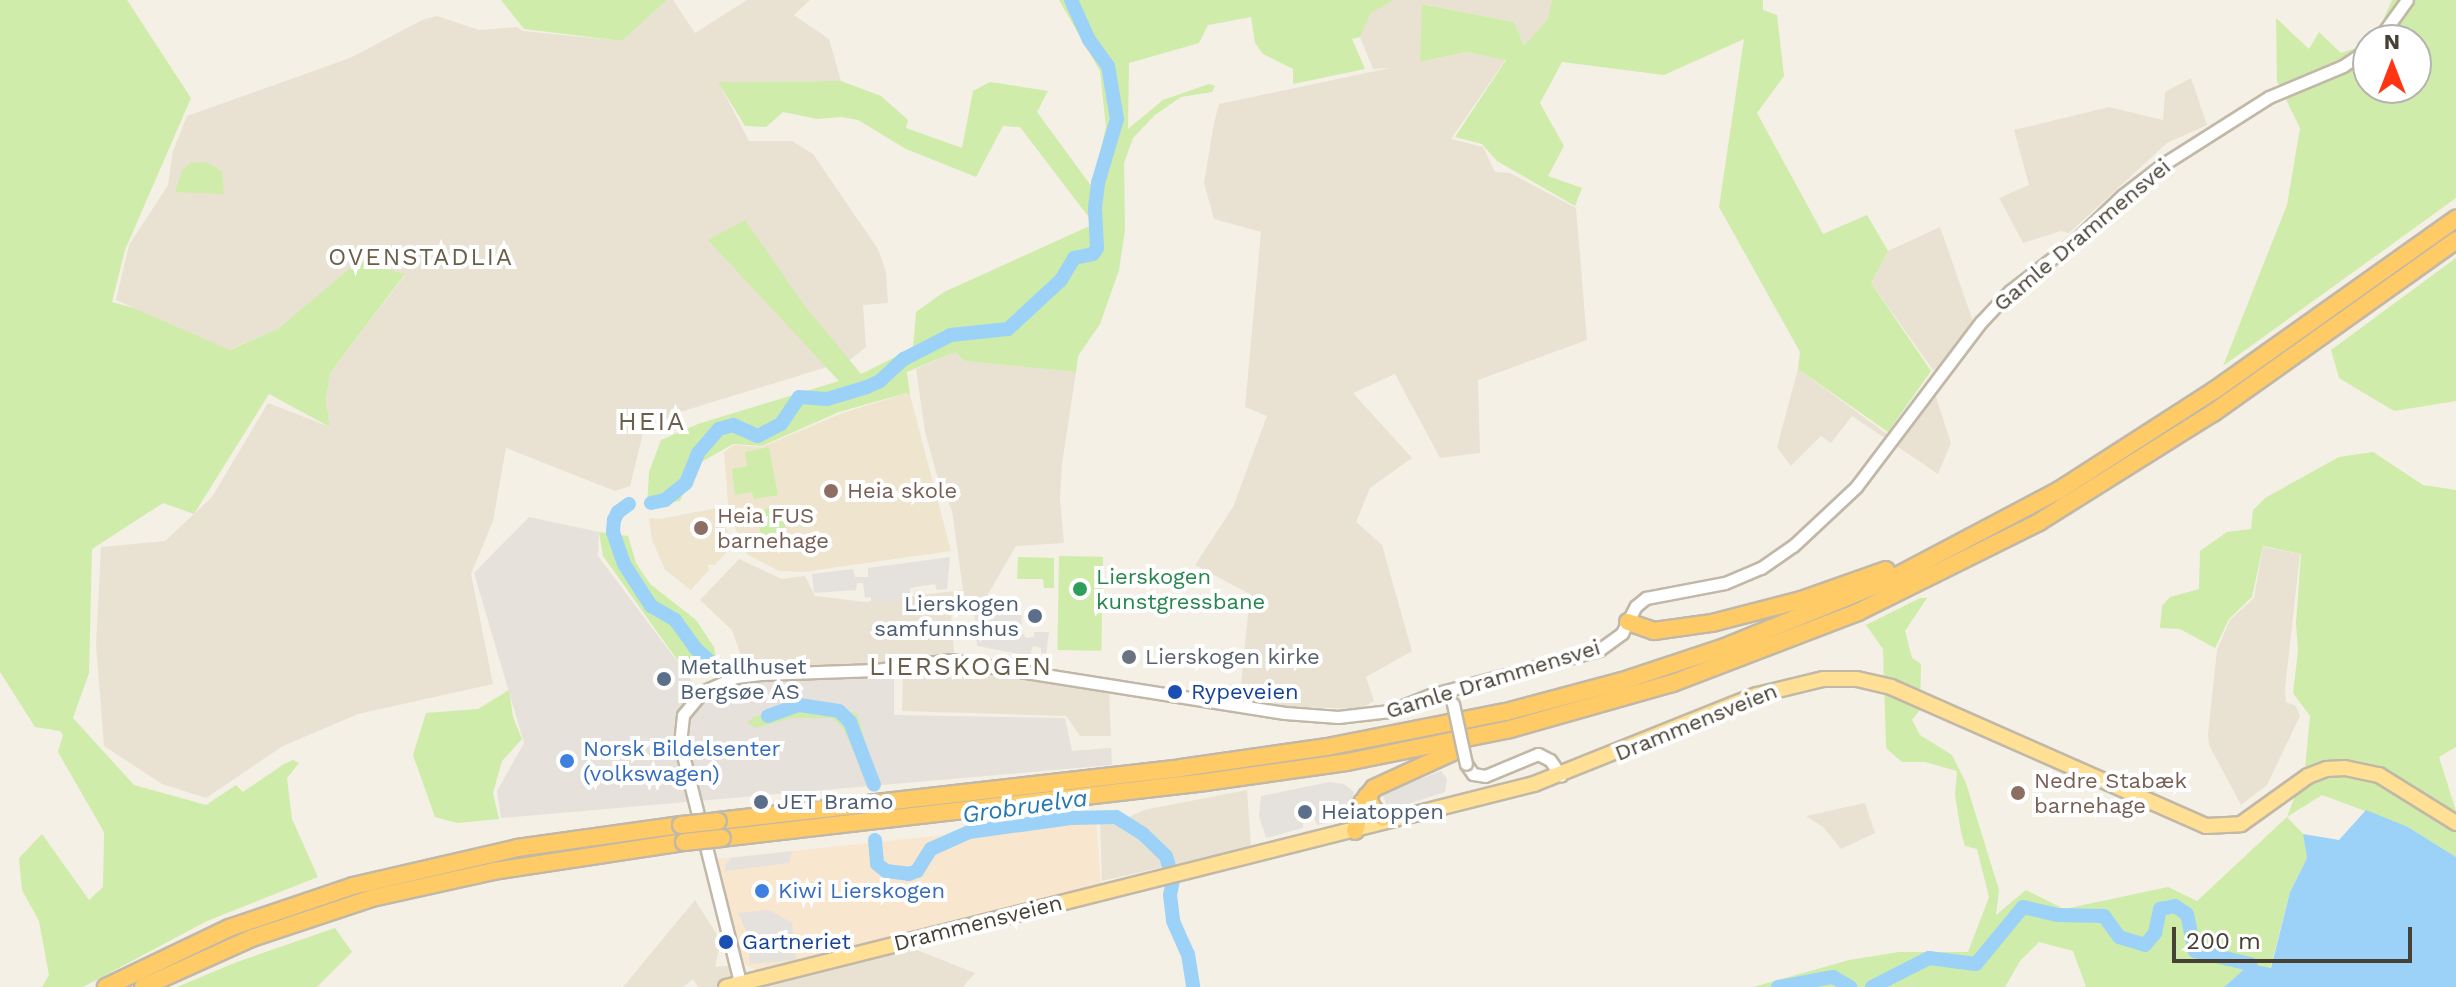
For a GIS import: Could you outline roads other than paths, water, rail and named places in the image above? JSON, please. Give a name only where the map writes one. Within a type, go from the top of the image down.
[{"type":"highway","points":[[106,987],[229,928],[353,886],[517,848],[682,834],[1181,768],[1433,728],[1563,698],[1694,657],[1816,612],[1945,553],[2144,438],[2456,219]]},
{"type":"highway","points":[[720,829],[1267,774],[1510,729],[1641,693],[1766,650],[1879,603],[1978,555],[2150,455],[2456,240]]},
{"type":"highway","points":[[1628,622],[1654,631],[1712,623],[1801,600],[1945,553]]},
{"type":"highway","points":[[1357,827],[1367,796],[1404,772],[1510,729]]},
{"type":"highway","points":[[1367,796],[1373,809],[1383,818]]},
{"type":"highway","points":[[143,987],[252,938],[372,898],[682,834]]},
{"type":"main road","name":"Drammensveien","points":[[733,985],[1561,776],[1757,695],[1815,680],[1857,679],[1911,695],[2143,801],[2206,826],[2241,824],[2308,776],[2326,769],[2345,768],[2379,775],[2456,823]]},
{"type":"main road","name":"Drammensveien","points":[[1357,827],[1383,818],[1456,804]]},
{"type":"street","points":[[2390,24],[2407,0]]},
{"type":"street","name":"Gamle Drammensvei","points":[[733,985],[680,744],[683,715],[706,689],[761,674],[876,670],[950,660],[1312,717],[1372,715],[1450,690],[1599,650],[1614,640],[1646,598],[1725,583],[1761,568],[1793,546],[1856,487],[1981,322],[2010,291],[2076,240],[2155,170],[2262,101],[2352,60]]},
{"type":"street","points":[[1450,690],[1466,764],[1473,774],[1485,776],[1538,754],[1550,760],[1561,776]]},
{"type":"water","points":[[2366,810],[2408,827],[2456,857],[2456,987],[2224,987],[2250,964],[2271,968],[2290,892],[2307,858],[2303,834],[2339,840]]},
{"type":"waterway","points":[[651,503],[665,500],[686,483],[698,453],[719,429],[733,425],[758,436],[781,424],[799,397],[827,399],[867,387],[880,381],[904,359],[951,335],[1008,329],[1061,280],[1074,258],[1093,254],[1097,248],[1095,208],[1098,183],[1117,119],[1108,66],[1089,40],[1071,0]]},
{"type":"waterway","points":[[629,504],[618,512],[614,520],[613,532],[624,564],[651,606],[675,620],[695,648],[714,665]]},
{"type":"waterway","points":[[768,716],[799,705],[839,711],[850,722],[874,785]]},
{"type":"waterway","name":"Grobruelva","points":[[875,840],[877,864],[886,871],[909,874],[917,871],[931,849],[969,832],[1071,818],[1116,817],[1143,834],[1166,856],[1173,880],[1170,895],[1173,921],[1188,954],[1193,987]]},
{"type":"waterway","name":"Grobruelva","points":[[1872,987],[1929,958],[1976,964],[2023,907],[2058,915],[2104,916],[2119,937],[2145,945],[2155,933],[2160,909],[2175,906],[2187,914],[2195,951],[2250,964]]},
{"type":"waterway","name":"Grobruelva","points":[[1778,987],[1833,977],[1850,987]]},
{"type":"place","name":"Heia skole","points":[[831,491]]},
{"type":"place","name":"Heia FUS barnehage","points":[[701,528]]},
{"type":"place","name":"Lierskogen kunstgressbane","points":[[1080,589]]},
{"type":"place","name":"Lierskogen samfunnshus","points":[[1035,616]]},
{"type":"place","name":"Lierskogen kirke","points":[[1129,657]]},
{"type":"place","name":"Metallhuset Bergsøe AS","points":[[664,679]]},
{"type":"place","name":"Rypeveien","points":[[1175,692]]},
{"type":"place","name":"Norsk Bildelsenter (volkswagen)","points":[[567,761]]},
{"type":"place","name":"Nedre Stabæk barnehage","points":[[2018,793]]},
{"type":"place","name":"JET Bramo","points":[[761,802]]},
{"type":"place","name":"Heiatoppen","points":[[1305,812]]},
{"type":"place","name":"Kiwi Lierskogen","points":[[762,891]]},
{"type":"place","name":"Gartneriet","points":[[726,942]]},
{"type":"district","name":"OVENSTADLIA","points":[[421,258]]},
{"type":"district","name":"HEIA","points":[[652,422]]},
{"type":"district","name":"LIERSKOGEN","points":[[961,667]]}]
